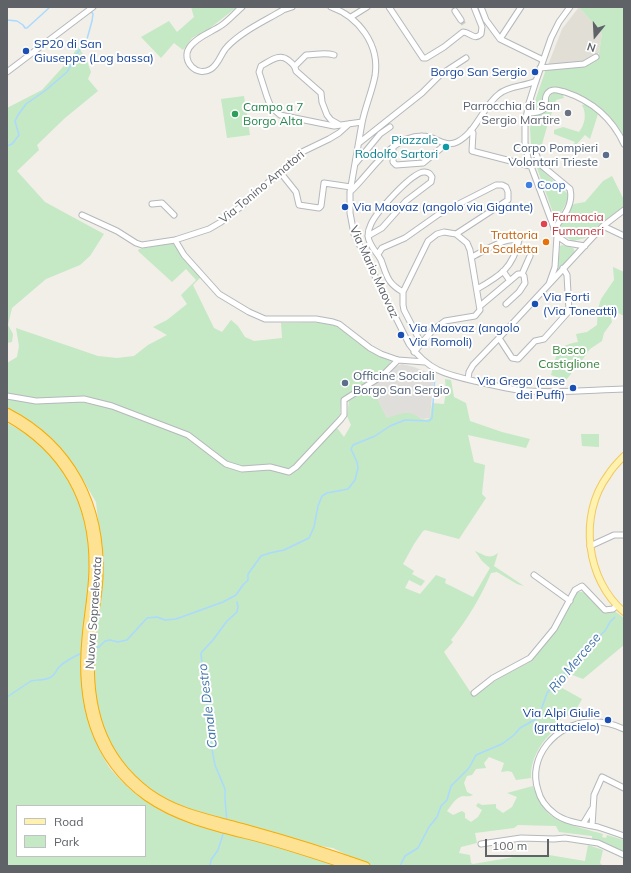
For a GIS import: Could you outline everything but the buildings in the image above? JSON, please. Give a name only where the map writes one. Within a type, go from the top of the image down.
[{"type":"highway","name":"Nuova Sopraelevata","points":[[7,412],[38,431],[56,448],[72,468],[89,503],[96,529],[98,591],[91,646],[90,682],[96,720],[109,759],[126,780],[146,796],[172,809],[352,864],[366,866]]},
{"type":"highway","name":"Nuova Sopraelevata","points":[[7,417],[34,435],[52,452],[67,472],[80,494],[87,514],[96,555]]},
{"type":"main road","points":[[624,456],[607,475],[594,506],[590,524],[590,546],[594,567],[606,592],[616,606],[624,612]]},
{"type":"street","points":[[82,7],[84,13]]},
{"type":"street","points":[[7,72],[93,7]]},
{"type":"street","points":[[242,7],[222,24],[192,44],[188,49],[187,60],[195,70],[199,72],[210,70],[233,41],[283,10],[292,7]]},
{"type":"street","name":"Via Mario Maovaz","points":[[331,7],[351,17],[369,39],[375,57],[375,76],[362,122],[351,190],[350,213],[354,234],[414,352],[432,367],[447,375],[526,390],[546,391],[624,389]]},
{"type":"street","points":[[351,17],[367,7]]},
{"type":"street","points":[[389,7],[423,58],[430,56],[444,47],[466,29],[475,37],[478,37],[482,31],[479,18],[474,7]]},
{"type":"street","points":[[482,7],[486,20],[500,39],[543,60]]},
{"type":"street","points":[[500,39],[521,7]]},
{"type":"street","points":[[549,284],[555,267],[557,236],[530,166],[526,150],[525,133],[527,112],[540,68],[554,32],[570,7]]},
{"type":"street","points":[[455,11],[461,20]]},
{"type":"street","points":[[295,66],[306,55],[318,55],[324,52],[334,55]]},
{"type":"street","points":[[340,125],[331,120],[327,115],[322,102],[321,93],[296,71],[295,66],[286,58],[280,56],[274,58],[260,67],[259,72],[271,107],[280,115],[334,126],[362,122]]},
{"type":"street","points":[[540,68],[584,64],[596,57]]},
{"type":"street","points":[[359,143],[422,93],[440,75],[466,58]]},
{"type":"street","points":[[280,172],[296,192],[299,205],[319,208],[321,206],[324,183],[351,190],[378,160],[393,147],[416,136],[425,136],[446,144],[452,144],[461,139],[471,130],[492,100],[499,93],[506,89],[526,85],[536,81]]},
{"type":"street","points":[[520,86],[524,87],[531,96]]},
{"type":"street","points":[[527,112],[541,112],[544,109],[547,95],[550,91],[556,90],[568,93],[593,105],[606,116],[618,132],[624,144]]},
{"type":"street","name":"Via Tonino Amatori","points":[[82,215],[142,245],[175,240],[209,230],[221,222],[302,152],[329,139],[349,124]]},
{"type":"street","points":[[356,162],[380,134],[390,128]]},
{"type":"street","points":[[471,130],[472,151],[530,166]]},
{"type":"street","points":[[393,147],[393,162],[396,165],[423,163],[446,144]]},
{"type":"street","points":[[526,150],[534,150],[541,165],[570,189],[570,206],[554,229]]},
{"type":"street","points":[[368,236],[382,228],[406,201],[432,181],[432,177],[429,173],[421,172],[400,188],[371,224],[368,236],[372,246],[378,254],[389,281],[392,285],[403,292]]},
{"type":"street","points":[[378,254],[382,248],[405,238],[439,214],[496,185],[506,187],[508,192],[508,200],[506,202],[456,234]]},
{"type":"street","points":[[152,204],[162,203],[174,215]]},
{"type":"street","points":[[468,379],[473,365],[603,226],[624,210]]},
{"type":"street","points":[[603,226],[624,236]]},
{"type":"street","points":[[414,352],[438,325],[445,321],[475,316],[480,310],[472,257],[467,243],[456,234],[444,232],[437,234],[428,241],[403,292],[404,310],[421,343]]},
{"type":"street","points":[[557,236],[567,243],[584,246]]},
{"type":"street","points":[[175,240],[184,255],[219,294],[249,312],[264,319],[316,320],[333,322],[339,324],[370,348],[381,354],[398,360],[425,362]]},
{"type":"street","points":[[472,257],[507,240],[518,240],[509,266],[487,284],[477,289]]},
{"type":"street","points":[[506,304],[519,292],[525,283],[524,276],[522,274],[530,256]]},
{"type":"street","points":[[498,338],[512,358],[518,359],[535,341],[544,339],[569,311],[567,275],[563,268]]},
{"type":"street","points":[[503,271],[510,281]]},
{"type":"street","points":[[480,306],[518,274],[522,274]]},
{"type":"street","points":[[7,396],[36,401],[84,399],[112,406],[188,435],[232,467],[248,469],[270,467],[289,472],[296,467],[341,419],[344,415],[344,400],[382,376],[398,360]]},
{"type":"street","points":[[590,546],[614,535],[624,535]]},
{"type":"street","points":[[534,575],[570,600]]},
{"type":"street","points":[[474,693],[493,678],[530,658],[554,629],[575,590],[582,586],[605,610],[613,609],[616,606]]},
{"type":"street","points":[[624,730],[611,724],[589,722],[575,725],[557,734],[546,745],[539,758],[535,780],[542,800],[559,816],[566,820],[608,830],[624,836]]},
{"type":"street","points":[[592,826],[594,794],[602,777],[624,788]]},
{"type":"street","points":[[583,824],[592,808]]},
{"type":"street","points":[[481,844],[521,838],[565,838],[598,843],[624,855]]},
{"type":"shaded area","points":[[579,7],[602,34],[599,53],[579,63],[548,65],[562,29]]},
{"type":"shaded area","points":[[402,364],[434,375],[430,418],[423,419],[412,414],[387,418],[371,386],[395,367]]},
{"type":"green space","points":[[191,7],[237,7],[210,28],[192,38],[183,50],[174,43],[161,58],[141,37],[169,21],[177,32],[194,17]]},
{"type":"green space","points":[[579,7],[624,8],[624,136],[608,115],[587,101],[560,89],[549,88],[544,96],[541,108],[532,110],[546,69],[582,67],[598,60],[602,34]]},
{"type":"green space","points":[[78,46],[87,61],[91,72],[88,79],[98,91],[65,118],[37,145],[39,150],[17,171],[45,202],[104,234],[90,256],[80,265],[46,279],[12,308],[8,325],[13,334],[12,342],[7,343],[7,108],[42,90],[71,58]]},
{"type":"green space","points":[[557,92],[562,94],[564,98],[556,100],[549,121],[532,117],[532,115],[538,115],[546,111],[550,96]]},
{"type":"green space","name":"Campo a 7 Borgo Alta","points":[[244,96],[250,135],[227,138],[221,99]]},
{"type":"green space","points":[[586,104],[598,114],[590,139],[585,135],[573,148],[572,147],[575,142],[554,134],[554,130],[563,127],[579,132],[585,119],[584,108],[582,105]]},
{"type":"green space","points":[[531,118],[548,123],[541,148],[531,145]]},
{"type":"green space","points":[[532,154],[543,171],[567,193],[568,200],[556,221]]},
{"type":"green space","points":[[612,176],[624,200],[624,206],[600,224],[585,238],[573,241],[562,235],[559,228],[560,225],[574,204],[585,202],[603,181]]},
{"type":"green space","points":[[174,243],[185,260],[201,277],[193,285],[214,328],[222,332],[231,320],[238,326],[245,337],[254,341],[282,338],[281,323],[313,323],[332,325],[343,330],[366,349],[391,361],[382,374],[376,379],[341,399],[340,415],[294,466],[288,469],[273,465],[250,467],[228,463],[191,435],[88,398],[74,397],[38,399],[7,394],[7,363],[17,357],[19,346],[16,328],[98,356],[117,358],[134,356],[148,345],[167,335],[153,327],[167,320],[187,304],[181,295],[196,280],[186,269],[172,282],[138,251],[139,249]]},
{"type":"green space","points":[[562,245],[573,248],[575,252],[559,269],[560,246]]},
{"type":"green space","name":"Bosco Castiglione","points":[[613,267],[624,272],[624,316],[616,312],[610,314],[612,322],[604,333],[602,341],[590,349],[566,380],[551,375],[558,352],[565,346],[578,342],[576,334],[587,332],[597,325],[598,309],[601,299],[614,280]]},
{"type":"green space","points":[[445,379],[451,380],[454,397],[466,403],[470,421],[502,432],[530,439],[526,448],[468,435],[474,462],[485,465],[482,494],[486,498],[459,539],[425,530],[414,544],[403,564],[414,571],[412,574],[425,581],[421,586],[409,580],[405,588],[420,594],[436,575],[446,579],[445,583],[473,597],[490,568],[482,561],[475,551],[489,556],[498,553],[494,566],[524,586],[517,584],[497,572],[491,573],[473,608],[451,640],[453,642],[444,652],[473,696],[498,679],[528,663],[551,636],[565,615],[577,592],[588,595],[604,611],[616,612],[624,618],[624,645],[583,679],[570,674],[562,688],[582,699],[577,708],[581,713],[564,717],[548,728],[551,733],[536,754],[532,765],[531,778],[516,780],[512,772],[501,772],[504,763],[489,757],[484,763],[486,768],[476,769],[472,775],[467,776],[464,783],[467,792],[473,795],[458,798],[447,811],[453,815],[462,811],[465,813],[465,818],[471,822],[478,817],[482,810],[476,806],[478,803],[482,805],[496,804],[496,808],[503,813],[512,807],[517,797],[507,793],[533,786],[543,807],[552,817],[574,826],[603,834],[602,837],[606,838],[607,835],[624,840],[624,853],[606,843],[592,840],[592,836],[559,832],[556,826],[518,825],[514,828],[475,833],[477,843],[461,847],[459,853],[470,855],[471,863],[473,864],[520,856],[549,855],[585,861],[588,845],[603,850],[600,863],[603,866],[353,866],[355,859],[333,848],[320,846],[264,830],[261,842],[339,866],[7,866],[7,423],[41,446],[55,461],[66,477],[82,513],[87,533],[89,554],[102,555],[96,502],[83,480],[62,450],[49,436],[36,425],[7,408],[7,398],[35,403],[76,401],[116,409],[188,438],[229,468],[240,471],[272,469],[287,474],[295,471],[337,428],[344,437],[351,425],[347,416],[349,401],[371,386],[387,418],[410,413],[419,418],[428,419],[430,418],[432,403],[444,404],[446,392]],"holes":[[[110,743],[118,756],[139,780],[174,807],[169,814],[144,800],[121,781],[109,767],[98,747]]]},
{"type":"green space","points":[[581,434],[599,434],[599,447],[582,446]]},
{"type":"waterway","points":[[7,20],[17,21],[27,28],[50,7]]},
{"type":"waterway","points":[[7,146],[12,144],[19,135],[15,121],[26,104],[46,90],[67,72],[74,58],[87,39],[92,21],[93,14],[91,11]]},
{"type":"waterway","points":[[93,648],[99,647],[105,641],[110,640],[118,642],[127,640],[147,618],[157,617],[165,620],[176,619],[223,602],[236,595],[248,580],[248,574],[261,556],[284,550],[309,538],[314,527],[318,506],[322,496],[327,493],[348,489],[355,480],[358,468],[351,449],[353,445],[375,436],[390,426],[405,420],[429,421],[432,418],[435,375]]},
{"type":"waterway","name":"Canale Destro","points":[[227,822],[225,789],[215,765],[211,744],[211,733],[207,718],[205,687],[207,681],[202,664],[201,653],[227,621],[237,612],[237,602]]},
{"type":"waterway","name":"Rio Mercese","points":[[400,866],[405,856],[418,848],[429,827],[437,817],[441,806],[447,800],[451,786],[469,768],[476,755],[502,744],[514,735],[520,728],[536,719],[539,716],[547,693],[565,672],[577,664],[588,646],[605,631],[615,617]]},
{"type":"waterway","points":[[7,697],[31,681],[51,677],[65,662],[84,652]]},
{"type":"waterway","name":"Canale Destro","points":[[210,866],[211,860],[218,850],[224,831]]},
{"type":"tunnel","points":[[461,20],[465,26]]},
{"type":"place","name":"SP20 di San Giuseppe (Log bassa)","points":[[26,51]]},
{"type":"place","name":"Borgo San Sergio","points":[[535,72]]},
{"type":"place","name":"Parrocchia di San Sergio Martire","points":[[568,113]]},
{"type":"place","name":"Campo a 7 Borgo Alta","points":[[235,114]]},
{"type":"place","name":"Piazzale Rodolfo Sartori","points":[[446,147]]},
{"type":"place","name":"Corpo Pompieri Volontari Trieste","points":[[606,155]]},
{"type":"place","name":"Coop","points":[[529,185]]},
{"type":"place","name":"Via Maovaz (angolo via Gigante)","points":[[345,207]]},
{"type":"place","name":"Farmacia Fumaneri","points":[[544,224]]},
{"type":"place","name":"Trattoria la Scaletta","points":[[546,242]]},
{"type":"place","name":"Via Forti (Via Toneatti)","points":[[535,304]]},
{"type":"place","name":"Via Maovaz (angolo Via Romoli)","points":[[401,335]]},
{"type":"place","name":"Officine Sociali Borgo San Sergio","points":[[345,383]]},
{"type":"place","name":"Via Grego (case dei Puffi)","points":[[573,388]]},
{"type":"place","name":"Via Alpi Giulie (grattacielo)","points":[[608,720]]}]
